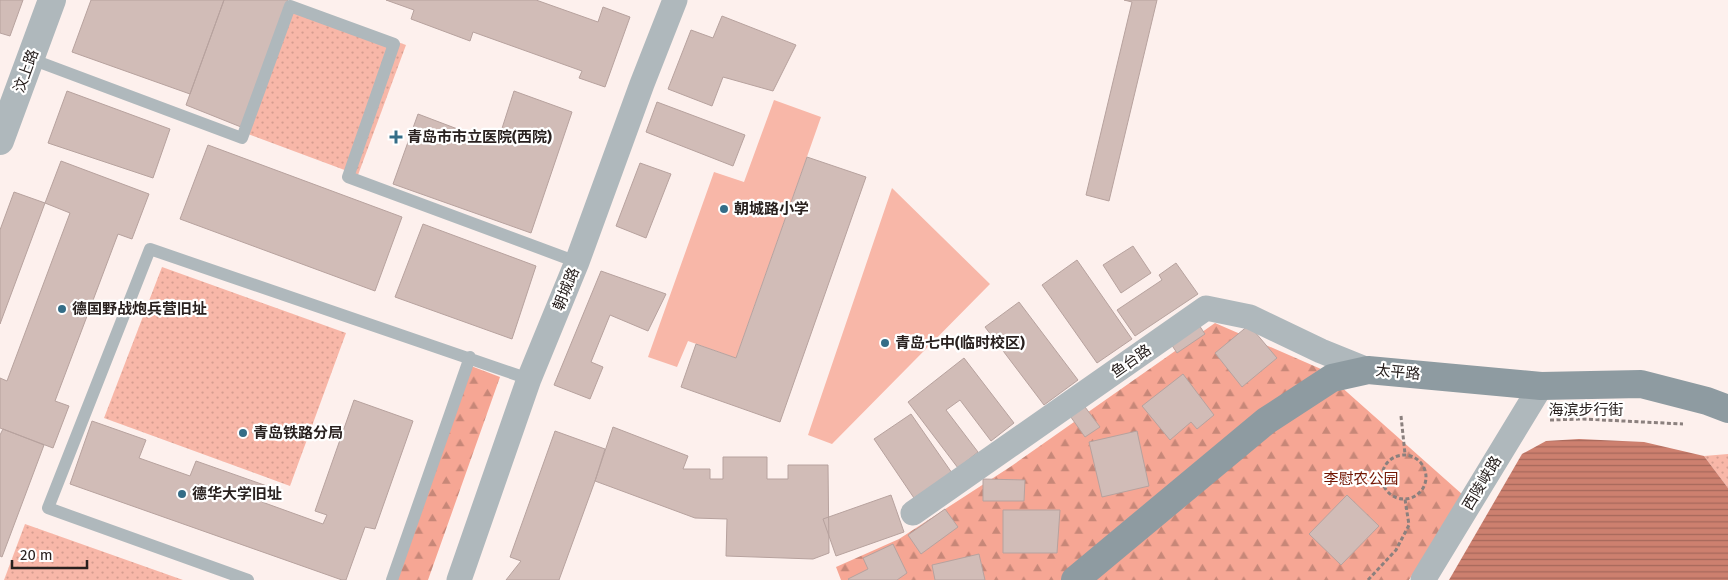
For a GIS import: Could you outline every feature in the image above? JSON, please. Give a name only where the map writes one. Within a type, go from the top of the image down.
[{"type":"main road","name":"太平路","points":[[1075,580],[1266,421],[1332,378],[1368,370],[1541,386],[1642,384],[1728,409]]},
{"type":"street","name":"汶上路","points":[[0,141],[52,0]]},
{"type":"street","name":"朝城路","points":[[459,580],[529,379],[577,262],[675,0]]},
{"type":"street","name":"鱼台路","points":[[913,513],[1206,308],[1250,317],[1321,351],[1368,370]]},
{"type":"street","name":"西陵峡路","points":[[1423,580],[1541,386]]},
{"type":"lane","points":[[31,59],[242,138],[290,6],[394,44],[348,177],[577,262]]},
{"type":"lane","points":[[248,580],[48,508],[150,248],[470,357],[529,379]]},
{"type":"lane","points":[[392,580],[470,357]]},
{"type":"path","points":[[1401,416],[1405,454]]},
{"type":"path","name":"海滨步行街","points":[[1544,420],[1686,424]]},
{"type":"path","points":[[1405,454],[1419,460],[1426,473],[1424,487],[1413,497],[1405,499],[1398,498],[1386,490],[1381,476],[1386,463],[1398,455],[1405,454]]},
{"type":"path","points":[[1368,580],[1396,550],[1410,525],[1405,499]]},
{"type":"shaded area","points":[[295,5],[406,45],[358,175],[248,134]]},
{"type":"shaded area","points":[[774,100],[821,117],[736,358],[688,341],[677,367],[648,357],[714,172],[744,182]]},
{"type":"shaded area","points":[[892,188],[990,284],[832,444],[808,435]]},
{"type":"shaded area","points":[[162,267],[346,333],[290,486],[104,418]]},
{"type":"shaded area","points":[[1579,439],[1644,442],[1704,456],[1728,488],[1728,580],[1449,580],[1522,454],[1546,441]]},
{"type":"shaded area","points":[[1728,454],[1728,488],[1704,456]]},
{"type":"shaded area","points":[[25,524],[183,580],[4,580]]},
{"type":"green space","name":"李慰农公园","points":[[1215,323],[1321,369],[1463,495],[1409,580],[841,580],[836,567],[899,539],[1010,467]]},
{"type":"green space","points":[[471,366],[500,377],[428,580],[396,580]]},
{"type":"building","points":[[0,0],[23,0],[10,36],[0,33]]},
{"type":"building","points":[[91,0],[224,0],[190,94],[72,52]]},
{"type":"building","points":[[224,0],[288,0],[241,127],[186,105]]},
{"type":"building","points":[[386,0],[536,0],[598,22],[603,7],[630,17],[605,87],[579,78],[582,71],[473,32],[470,41],[411,19],[414,10]]},
{"type":"building","points":[[1124,0],[1157,0],[1109,201],[1086,195],[1132,2]]},
{"type":"building","points":[[722,16],[796,45],[773,91],[723,77],[712,106],[668,89],[691,30],[713,38]]},
{"type":"building","points":[[67,91],[170,129],[153,178],[48,143]]},
{"type":"building","points":[[514,91],[572,112],[531,233],[393,184],[418,114],[497,144]]},
{"type":"building","points":[[657,102],[745,135],[733,166],[646,132]]},
{"type":"building","points":[[208,145],[402,217],[375,291],[180,219]]},
{"type":"building","points":[[807,157],[866,177],[780,422],[681,387],[696,344],[736,358]]},
{"type":"building","name":"德国野战炮兵营旧址","points":[[61,161],[149,194],[132,239],[118,234],[55,401],[69,406],[53,448],[0,428],[0,378],[7,381],[70,213],[45,203]]},
{"type":"building","points":[[640,163],[671,174],[646,238],[616,226]]},
{"type":"building","points":[[14,192],[45,203],[0,324],[0,230]]},
{"type":"building","points":[[423,224],[536,266],[512,339],[395,297]]},
{"type":"building","points":[[1133,246],[1151,273],[1121,293],[1103,265]]},
{"type":"building","points":[[1077,260],[1132,339],[1097,363],[1042,285]]},
{"type":"building","points":[[1176,263],[1198,294],[1135,336],[1117,310],[1162,280],[1159,275]]},
{"type":"building","points":[[601,271],[666,294],[648,331],[610,315],[591,362],[603,367],[590,399],[554,385]]},
{"type":"building","points":[[1019,302],[1078,380],[1044,405],[985,327]]},
{"type":"building","points":[[1197,322],[1205,334],[1177,353],[1169,341]]},
{"type":"building","points":[[1249,325],[1277,358],[1242,387],[1215,353]]},
{"type":"building","points":[[964,358],[1014,423],[991,441],[960,400],[946,410],[978,452],[958,468],[908,402]]},
{"type":"building","points":[[1183,374],[1214,415],[1197,429],[1191,422],[1170,440],[1142,406]]},
{"type":"building","name":"德华大学旧址","points":[[354,400],[413,421],[375,529],[365,527],[346,580],[70,484],[92,421],[146,440],[139,458],[190,476],[196,461],[267,486],[262,502],[323,524],[327,515],[315,511]]},
{"type":"building","points":[[1082,403],[1100,427],[1085,437],[1068,413]]},
{"type":"building","points":[[911,414],[952,473],[914,498],[874,439]]},
{"type":"building","points":[[613,427],[688,456],[683,469],[710,469],[710,479],[723,479],[723,457],[767,457],[767,479],[788,479],[788,465],[828,465],[829,553],[813,559],[726,556],[727,519],[695,518],[595,481]]},
{"type":"building","points":[[3,429],[44,445],[2,557],[0,556],[0,435]]},
{"type":"building","points":[[555,431],[605,449],[595,481],[559,580],[506,580],[521,561],[510,557]]},
{"type":"building","points":[[1137,431],[1149,486],[1102,497],[1089,442]]},
{"type":"building","points":[[983,479],[1025,480],[1024,501],[983,501]]},
{"type":"building","points":[[891,495],[904,532],[836,556],[823,519]]},
{"type":"building","points":[[1347,495],[1379,526],[1341,565],[1309,534]]},
{"type":"building","points":[[945,509],[958,527],[921,554],[908,535]]},
{"type":"building","points":[[1003,510],[1060,510],[1057,553],[1003,553]]},
{"type":"building","points":[[893,544],[907,573],[897,580],[848,579],[868,569],[863,558]]},
{"type":"building","points":[[979,554],[985,580],[935,580],[932,565]]},
{"type":"place","name":"青岛市市立医院(西院)","points":[[396,137]]},
{"type":"place","name":"朝城路小学","points":[[724,209]]},
{"type":"place","name":"德国野战炮兵营旧址","points":[[62,309]]},
{"type":"place","name":"青岛七中(临时校区)","points":[[885,343]]},
{"type":"place","name":"青岛铁路分局","points":[[243,433]]},
{"type":"place","name":"德华大学旧址","points":[[182,494]]}]
